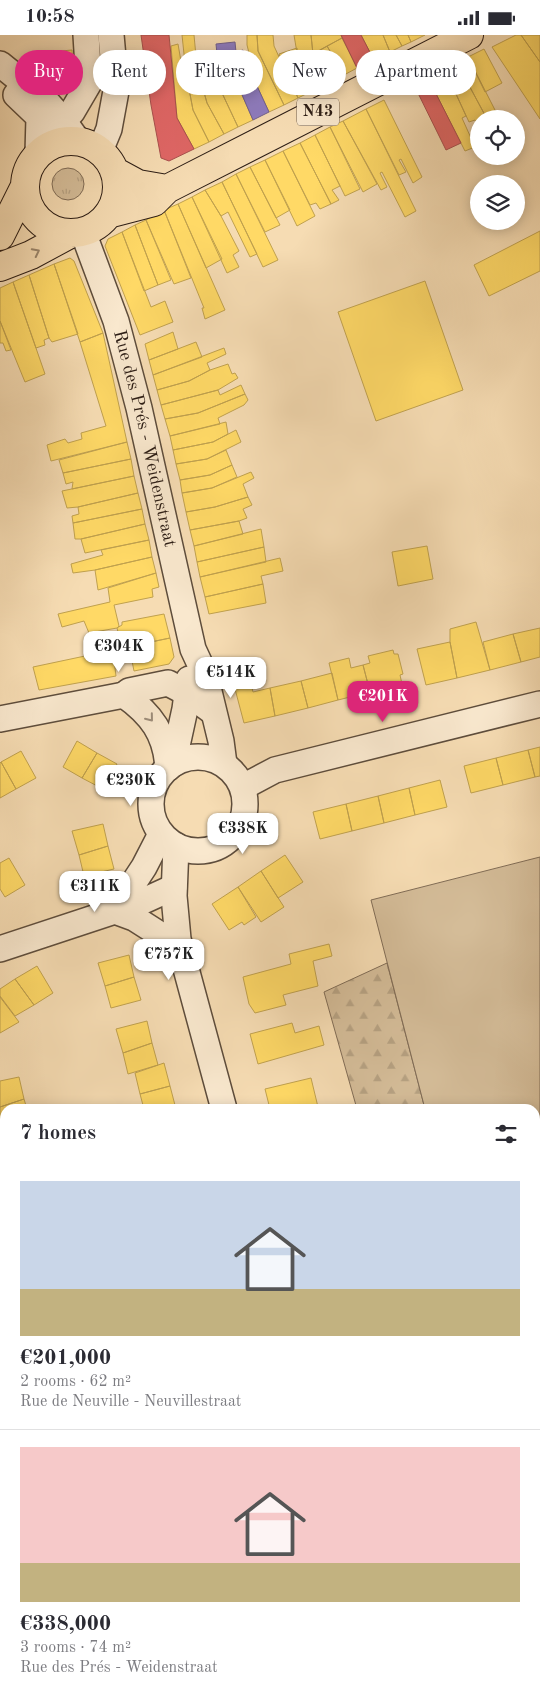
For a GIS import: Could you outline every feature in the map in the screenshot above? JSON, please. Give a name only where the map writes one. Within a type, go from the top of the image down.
[{"type":"main road","name":"N43","points":[[0,267],[98,225],[108,214],[154,202],[167,189],[468,35]]},
{"type":"main road","points":[[0,236],[24,188],[28,169],[44,149],[63,141],[89,146],[138,183],[167,189]]},
{"type":"main road","points":[[89,146],[117,179],[116,197],[108,214]]},
{"type":"main road","points":[[24,188],[28,205],[38,220],[53,230],[77,233]]},
{"type":"street","points":[[86,35],[89,83],[72,111],[89,146]]},
{"type":"street","points":[[89,146],[108,129],[116,91],[111,35]]},
{"type":"street","points":[[0,64],[46,101],[89,146]]},
{"type":"street","points":[[0,84],[10,89],[39,117],[44,149]]},
{"type":"street","name":"Rue des Prés - Weidenstraat","points":[[77,233],[116,321],[137,399],[192,649],[205,675],[221,741],[224,764]]},
{"type":"street","name":"Rue des Prés - Weidenstraat","points":[[192,649],[187,693],[170,766],[160,777],[154,788],[151,799],[151,811],[155,823],[169,840],[180,947],[223,1104]]},
{"type":"street","points":[[0,719],[124,695],[129,691],[168,683],[187,693],[213,712]]},
{"type":"street","points":[[115,911],[144,867],[169,840],[190,851],[204,851],[218,847],[230,839],[239,829],[245,815],[246,801],[243,787],[235,774],[215,759],[194,757],[170,766],[158,729],[140,706],[124,695]]},
{"type":"street","points":[[243,787],[275,770],[540,704]]},
{"type":"street","points":[[0,949],[139,903],[174,887]]},
{"type":"street","points":[[115,911],[134,917],[180,947]]},
{"type":"green space","points":[[68,168],[74,169],[79,173],[83,178],[83,190],[79,195],[74,199],[68,200],[62,199],[57,195],[53,190],[52,184],[53,178],[57,173],[62,169]]},
{"type":"green space","points":[[540,857],[540,1104],[424,1104],[371,900]]},
{"type":"green space","points":[[387,963],[424,1104],[356,1104],[324,992]]},
{"type":"building: Homes","points":[[182,35],[194,35],[195,50],[184,50]]},
{"type":"building: Homes","points":[[247,35],[257,35],[258,50],[248,50]]},
{"type":"building: Homes","points":[[257,35],[273,35],[276,50],[273,50],[273,82],[263,61],[263,50],[258,50]]},
{"type":"building: Homes","points":[[294,35],[311,35],[313,50],[296,50]]},
{"type":"building: Homes","points":[[311,35],[341,35],[342,38],[320,50],[313,50]]},
{"type":"building: Homes","points":[[361,35],[383,35],[389,50],[369,50]]},
{"type":"building: Homes","points":[[383,35],[396,35],[402,46],[389,50]]},
{"type":"building: Homes","points":[[396,35],[408,35],[411,42],[402,46]]},
{"type":"building: Homes","points":[[408,35],[425,35],[411,42]]},
{"type":"building: Homes","points":[[516,35],[521,35],[540,62],[540,119],[492,47]]},
{"type":"building: Homes","points":[[521,35],[540,35],[540,62]]},
{"type":"building: Homes","points":[[342,38],[356,69],[346,74],[346,50],[329,50],[327,46]]},
{"type":"building: Homes","points":[[178,44],[179,50],[176,50],[176,95],[190,95],[193,110],[209,142],[194,149],[177,118],[171,46]]},
{"type":"building: Homes","points":[[327,46],[329,50],[320,50]]},
{"type":"building: Homes","points":[[484,49],[502,83],[485,92],[476,73],[476,53]]},
{"type":"building: Homes","points":[[263,61],[273,82],[273,95],[279,95],[284,105],[269,112],[261,95],[263,95]]},
{"type":"building: Homes","points":[[476,73],[495,110],[482,110],[474,95],[476,95]]},
{"type":"building: Homes","points":[[190,95],[205,95],[207,103],[224,134],[209,142],[193,110]]},
{"type":"building: Homes","points":[[205,95],[223,95],[238,127],[224,134],[207,103]]},
{"type":"building: Homes","points":[[223,95],[242,95],[253,120],[238,127]]},
{"type":"building: Homes","points":[[279,95],[297,95],[298,98],[284,105]]},
{"type":"building: Homes","points":[[437,95],[456,95],[466,116],[462,118],[470,136],[470,149],[465,151]]},
{"type":"building: Homes","points":[[457,95],[474,95],[482,110],[470,110],[469,122]]},
{"type":"building: Homes","points":[[384,100],[422,177],[413,183],[401,159],[399,160],[406,172],[399,175],[366,109]]},
{"type":"building: Homes","points":[[366,109],[416,211],[405,217],[382,172],[380,173],[387,187],[381,190],[343,121]]},
{"type":"building: Homes","points":[[343,121],[377,184],[363,192],[330,127]]},
{"type":"building: Homes","points":[[330,127],[360,189],[345,196],[315,135]]},
{"type":"building: Homes","points":[[315,135],[340,186],[332,190],[339,200],[331,204],[300,143]]},
{"type":"building: Homes","points":[[300,143],[331,204],[320,209],[316,203],[310,205],[283,151]]},
{"type":"building: Homes","points":[[283,151],[315,216],[297,226],[265,160]]},
{"type":"building: Homes","points":[[265,160],[290,210],[276,218],[250,167]]},
{"type":"building: Homes","points":[[250,167],[280,225],[265,232],[236,174]]},
{"type":"building: Homes","points":[[236,174],[278,260],[263,267],[222,182]]},
{"type":"building: Homes","points":[[222,182],[257,254],[250,257],[228,212],[221,216],[205,190]]},
{"type":"building: Homes","points":[[205,190],[239,251],[233,255],[239,267],[227,273],[192,197]]},
{"type":"building: Homes","points":[[192,197],[222,259],[206,268],[178,204]]},
{"type":"building: Homes","points":[[178,204],[225,310],[205,319],[202,308],[204,308],[164,210]]},
{"type":"building: Homes","points":[[164,210],[191,278],[174,284],[146,220]]},
{"type":"building: Homes","points":[[146,220],[171,280],[158,285],[135,225]]},
{"type":"building: Homes","points":[[135,225],[158,285],[144,291],[122,232]]},
{"type":"building: Homes","points":[[540,231],[540,271],[489,296],[474,265]]},
{"type":"building: Homes","points":[[122,232],[151,307],[165,301],[173,322],[140,335],[105,246],[108,239]]},
{"type":"building: Homes","points":[[70,258],[74,261],[103,333],[80,342],[54,264]]},
{"type":"building: Homes","points":[[54,264],[78,334],[52,342],[49,338],[29,275]]},
{"type":"building: Homes","points":[[29,275],[49,338],[44,340],[45,345],[36,348],[13,282]]},
{"type":"building: Homes","points":[[425,281],[463,390],[376,421],[338,312]]},
{"type":"building: Homes","points":[[13,282],[45,374],[25,382],[0,321],[0,288]]},
{"type":"building: Homes","points":[[0,321],[11,350],[6,351],[3,343],[0,343]]},
{"type":"building: Homes","points":[[173,332],[178,349],[149,360],[145,344]]},
{"type":"building: Homes","points":[[103,333],[127,442],[51,461],[47,445],[65,439],[68,443],[82,439],[81,433],[106,426],[80,342]]},
{"type":"building: Homes","points":[[196,342],[202,357],[153,375],[149,360]]},
{"type":"building: Homes","points":[[224,348],[226,354],[207,363],[210,370],[189,381],[157,390],[153,375]]},
{"type":"building: Homes","points":[[228,364],[232,374],[235,373],[238,378],[218,390],[161,405],[157,390],[189,381],[210,370]]},
{"type":"building: Homes","points":[[241,385],[245,394],[198,413],[165,419],[161,405],[218,390],[220,395]]},
{"type":"building: Homes","points":[[245,394],[248,400],[244,405],[218,418],[220,424],[170,436],[165,419],[198,413]]},
{"type":"building: Homes","points":[[226,422],[228,434],[213,442],[173,450],[170,436]]},
{"type":"building: Homes","points":[[236,430],[241,442],[207,459],[176,464],[173,450],[213,442]]},
{"type":"building: Homes","points":[[127,442],[131,459],[63,473],[59,460]]},
{"type":"building: Homes","points":[[226,450],[232,465],[210,475],[180,480],[176,464],[207,459]]},
{"type":"building: Homes","points":[[131,459],[134,476],[72,489],[73,482],[66,484],[63,473]]},
{"type":"building: Homes","points":[[232,465],[237,477],[212,488],[182,493],[180,480],[210,475]]},
{"type":"building: Homes","points":[[251,472],[254,478],[243,484],[248,497],[215,507],[186,512],[182,493],[212,488]]},
{"type":"building: Homes","points":[[134,476],[138,493],[67,508],[62,491]]},
{"type":"building: Homes","points":[[138,493],[142,509],[73,523],[72,516],[79,514],[78,507]]},
{"type":"building: Homes","points":[[248,497],[252,505],[243,509],[247,518],[190,530],[186,512],[215,507]]},
{"type":"building: Homes","points":[[142,509],[145,524],[75,539],[73,523]]},
{"type":"building: Homes","points":[[239,521],[243,534],[194,546],[190,530]]},
{"type":"building: Homes","points":[[145,524],[149,540],[85,553],[81,539]]},
{"type":"building: Homes","points":[[261,529],[264,547],[197,562],[194,546]]},
{"type":"building: Homes","points":[[149,540],[152,557],[73,573],[71,564],[103,555],[101,550]]},
{"type":"building: Homes","points":[[427,546],[433,579],[398,586],[392,552]]},
{"type":"building: Homes","points":[[264,547],[266,562],[200,577],[197,562]]},
{"type":"building: Homes","points":[[152,557],[156,573],[98,590],[95,570]]},
{"type":"building: Homes","points":[[280,558],[283,571],[261,576],[263,584],[205,597],[200,577]]},
{"type":"building: Homes","points":[[156,573],[159,587],[152,589],[153,597],[114,605],[119,626],[117,628],[89,633],[84,621],[62,627],[58,614],[110,602],[108,588]]},
{"type":"building: Homes","points":[[263,584],[266,603],[209,614],[205,597]]},
{"type":"building: Homes","points":[[164,614],[170,638],[122,648],[117,628],[122,625],[122,622]]},
{"type":"building: Homes","points":[[476,622],[490,670],[457,678],[450,642],[450,629]]},
{"type":"building: Homes","points":[[540,628],[540,657],[521,662],[513,634]]},
{"type":"building: Homes","points":[[513,634],[521,662],[490,670],[483,642]]},
{"type":"building: Homes","points":[[170,638],[174,657],[169,664],[134,671],[131,656],[114,660],[116,676],[39,690],[33,667]]},
{"type":"building: Homes","points":[[450,642],[457,678],[426,685],[417,649]]},
{"type":"building: Homes","points":[[393,650],[394,654],[398,654],[403,674],[400,675],[402,684],[370,692],[363,665],[370,663],[368,656]]},
{"type":"building: Homes","points":[[349,658],[351,668],[363,665],[370,692],[338,700],[329,663]]},
{"type":"building: Homes","points":[[332,673],[338,700],[308,708],[301,681]]},
{"type":"building: Homes","points":[[301,681],[308,708],[275,716],[270,688]]},
{"type":"building: Homes","points":[[251,684],[253,692],[270,688],[275,716],[244,723],[235,689]]},
{"type":"building: Homes","points":[[77,741],[97,753],[82,778],[63,767]]},
{"type":"building: Homes","points":[[540,747],[540,776],[535,777],[528,750]]},
{"type":"building: Homes","points":[[528,750],[535,777],[503,785],[496,758]]},
{"type":"building: Homes","points":[[21,751],[36,778],[16,789],[1,762]]},
{"type":"building: Homes","points":[[97,753],[117,764],[103,789],[82,778]]},
{"type":"building: Homes","points":[[496,758],[503,785],[471,793],[464,766]]},
{"type":"building: Homes","points":[[0,763],[16,789],[0,798]]},
{"type":"building: Homes","points":[[440,780],[447,807],[415,815],[409,788]]},
{"type":"building: Homes","points":[[409,788],[415,815],[384,823],[378,796]]},
{"type":"building: Homes","points":[[378,796],[384,823],[352,831],[346,804]]},
{"type":"building: Homes","points":[[346,804],[352,831],[320,839],[313,812]]},
{"type":"building: Homes","points":[[103,824],[108,846],[79,855],[72,831]]},
{"type":"building: Homes","points":[[108,846],[114,869],[84,876],[79,855]]},
{"type":"building: Homes","points":[[285,855],[303,882],[278,898],[261,871]]},
{"type":"building: Homes","points":[[9,858],[25,885],[5,897],[0,889],[0,863]]},
{"type":"building: Homes","points":[[261,871],[284,907],[261,922],[238,887]]},
{"type":"building: Homes","points":[[238,887],[256,917],[244,925],[242,922],[229,930],[212,904]]},
{"type":"building: Homes","points":[[329,944],[332,956],[313,961],[318,986],[283,995],[286,1005],[255,1013],[249,1004],[243,977],[291,964],[289,954]]},
{"type":"building: Homes","points":[[129,955],[134,977],[105,986],[98,963]]},
{"type":"building: Homes","points":[[37,966],[53,993],[34,1005],[15,979]]},
{"type":"building: Homes","points":[[134,977],[141,1000],[111,1008],[105,986]]},
{"type":"building: Homes","points":[[15,979],[34,1005],[15,1016],[0,996],[0,989]]},
{"type":"building: Homes","points":[[0,997],[19,1022],[0,1033]]},
{"type":"building: Homes","points":[[147,1021],[152,1043],[123,1053],[116,1029]]},
{"type":"building: Homes","points":[[292,1023],[295,1033],[319,1026],[324,1045],[258,1064],[250,1034]]},
{"type":"building: Homes","points":[[152,1043],[158,1065],[128,1074],[123,1053]]},
{"type":"building: Homes","points":[[164,1063],[170,1086],[140,1094],[135,1073]]},
{"type":"building: Homes","points":[[19,1077],[24,1099],[9,1104],[0,1104],[0,1081]]},
{"type":"building: Homes","points":[[311,1078],[317,1104],[269,1104],[265,1089]]},
{"type":"building: Homes","points":[[170,1086],[175,1104],[143,1104],[140,1094]]},
{"type":"building: Homes","points":[[24,1099],[26,1104],[9,1104]]},
{"type":"building: Shops","points":[[141,35],[169,35],[177,118],[194,149],[169,161],[161,158],[150,95],[166,95],[166,50],[143,50]]},
{"type":"building: Shops","points":[[341,35],[361,35],[369,50],[356,50],[356,66]]},
{"type":"building: Shops","points":[[419,95],[437,95],[461,143],[446,150]]},
{"type":"building: Offices","points":[[235,42],[236,50],[217,50],[216,44]]},
{"type":"building: Offices","points":[[242,95],[261,95],[269,112],[253,120]]}]
